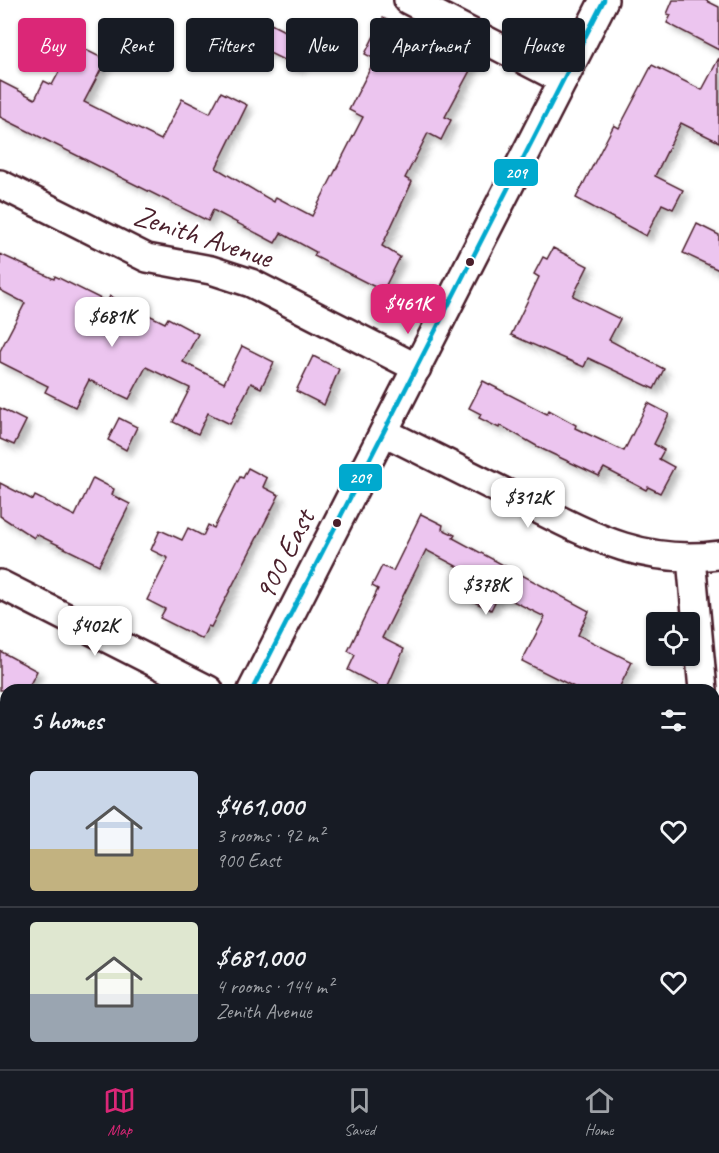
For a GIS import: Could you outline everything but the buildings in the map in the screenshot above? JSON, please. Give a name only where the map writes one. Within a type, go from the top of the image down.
[{"type":"street","points":[[408,0],[563,80]]},
{"type":"street","name":"900 East","points":[[255,684],[604,0]]},
{"type":"street","name":"Zenith Avenue","points":[[0,184],[147,258],[211,270],[251,283],[417,368]]},
{"type":"street","points":[[384,432],[607,543],[656,556],[691,558],[719,555]]},
{"type":"street","points":[[691,558],[702,684]]},
{"type":"street","points":[[0,584],[197,684]]},
{"type":"transit line","name":"209","points":[[255,684],[604,0]]}]
